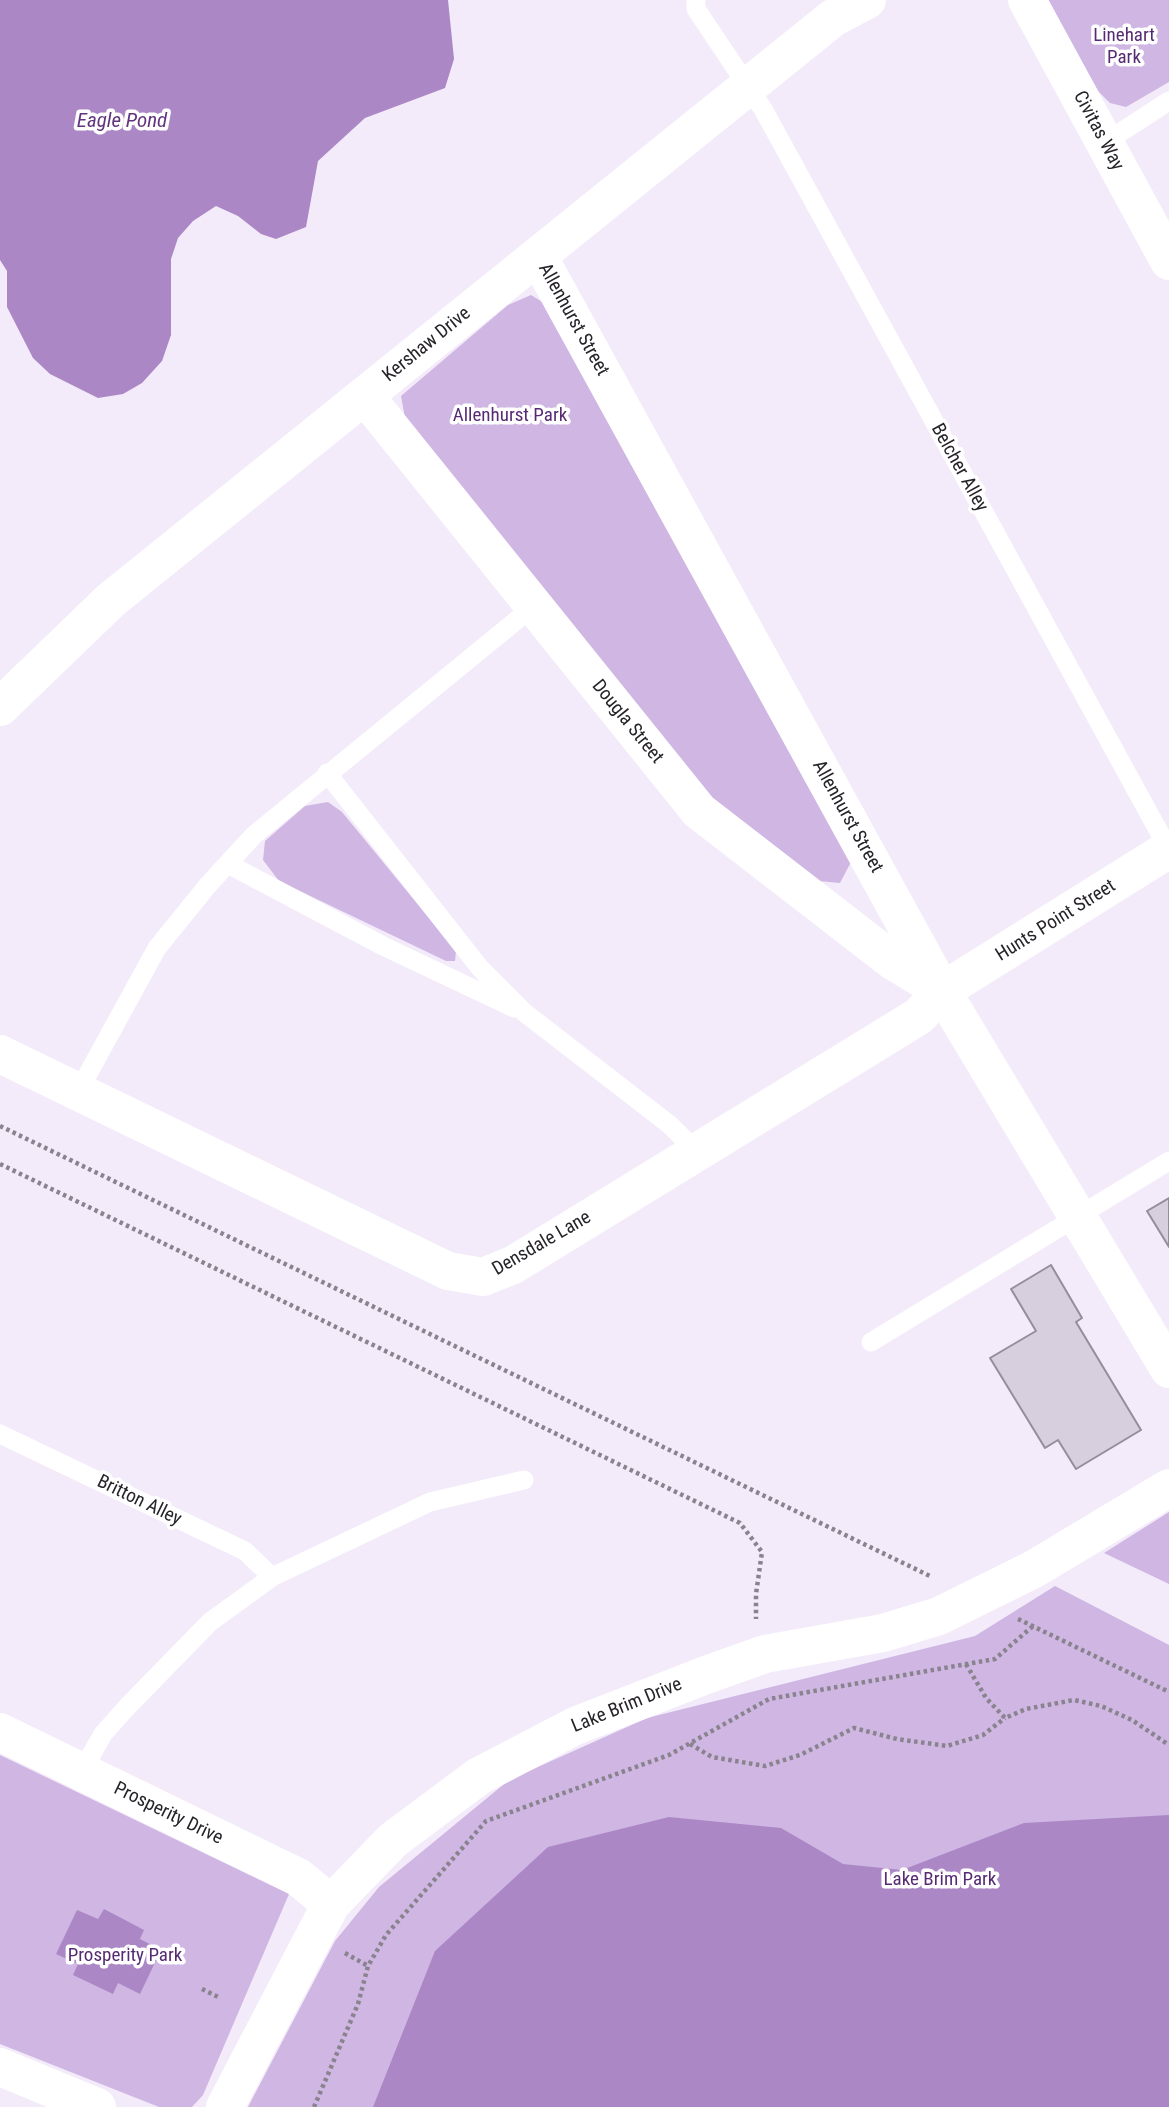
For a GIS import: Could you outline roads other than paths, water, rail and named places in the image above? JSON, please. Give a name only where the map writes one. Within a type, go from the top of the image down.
[{"type":"street","name":"Kershaw Drive","points":[[0,707],[111,600],[833,18],[867,0]]},
{"type":"street","name":"Civitas Way","points":[[1027,0],[1169,261]]},
{"type":"street","name":"Allenhurst Street","points":[[538,256],[942,991],[1169,1369]]},
{"type":"street","name":"Dougla Street","points":[[365,396],[699,811],[893,961],[942,991]]},
{"type":"street","name":"Hunts Point Street","points":[[942,991],[1169,850]]},
{"type":"street","name":"Densdale Lane","points":[[0,1054],[448,1271],[484,1277],[513,1265],[919,1016],[942,991]]},
{"type":"street","name":"Lake Brim Drive","points":[[225,2107],[331,1904],[393,1840],[479,1776],[575,1726],[765,1654],[883,1633],[939,1616],[1034,1569],[1169,1488]]},
{"type":"street","name":"Prosperity Drive","points":[[0,1732],[298,1877],[331,1904]]},
{"type":"street","points":[[0,2067],[97,2107]]},
{"type":"lane","name":"Belcher Alley","points":[[696,0],[696,9],[763,109],[1169,850]]},
{"type":"lane","points":[[1104,143],[1169,101]]},
{"type":"lane","points":[[78,1092],[157,948],[254,835],[534,607]]},
{"type":"lane","points":[[327,773],[480,968],[525,1013],[670,1125],[697,1152]]},
{"type":"lane","points":[[228,864],[383,946],[525,1013]]},
{"type":"lane","points":[[871,1342],[1169,1161]]},
{"type":"lane","name":"Britton Alley","points":[[0,1434],[245,1551],[272,1577]]},
{"type":"lane","points":[[82,1771],[103,1734],[210,1622],[272,1577],[430,1502],[524,1480]]},
{"type":"water","name":"Eagle Pond","points":[[0,0],[448,0],[454,59],[445,88],[365,118],[318,161],[306,227],[276,239],[261,234],[238,216],[216,206],[193,221],[178,238],[171,259],[171,335],[162,361],[142,383],[123,394],[98,398],[50,374],[33,358],[7,307],[7,271],[0,260]]},
{"type":"water","points":[[1169,1815],[1169,2107],[373,2107],[435,1951],[548,1847],[669,1817],[781,1828],[843,1864],[902,1870],[1024,1823]]},
{"type":"water","points":[[104,1909],[144,1930],[140,1939],[161,1950],[140,1994],[118,1983],[113,1994],[73,1975],[78,1964],[56,1954],[77,1910],[98,1919]]},
{"type":"park label","name":"Linehart Park","points":[[1124,47]]},
{"type":"park label","name":"Allenhurst Park","points":[[510,416]]},
{"type":"park label","name":"Lake Brim Park","points":[[940,1880]]},
{"type":"park label","name":"Prosperity Park","points":[[125,1956]]}]
